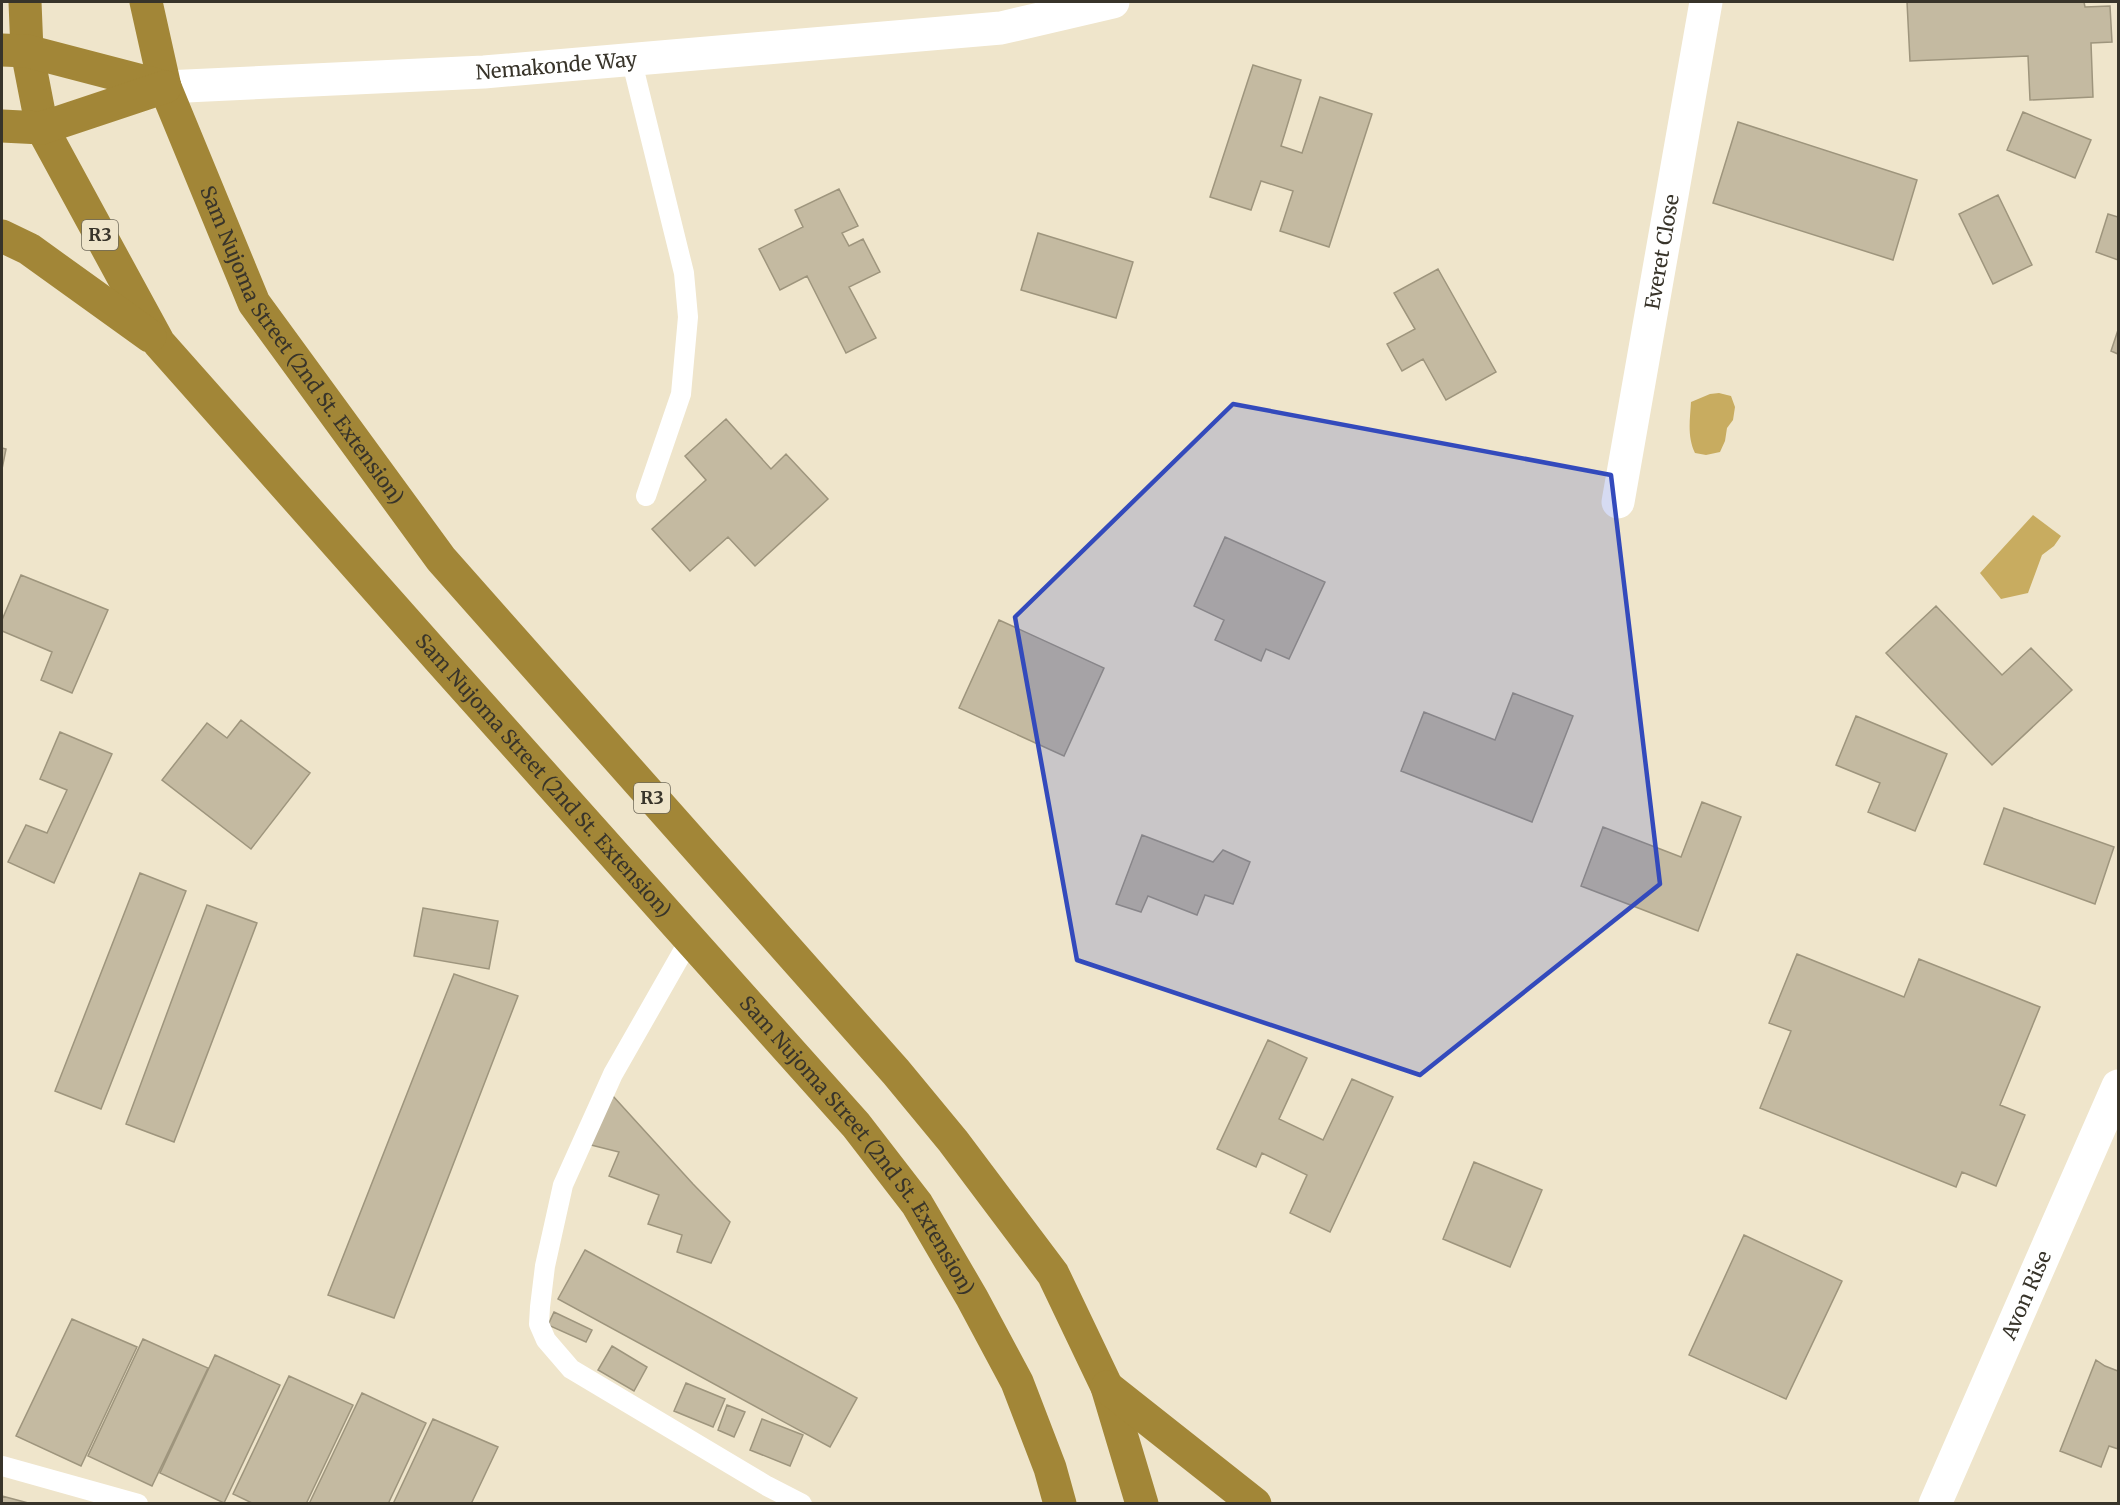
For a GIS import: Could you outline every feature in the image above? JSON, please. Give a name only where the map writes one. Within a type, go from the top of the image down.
[{"type":"highway","name":"Sam Nujoma Street (2nd St. Extension)","points":[[25,2],[14,51],[42,128],[159,343],[856,1125],[917,1204],[972,1298],[1017,1382],[1050,1468],[1060,1503]]},
{"type":"highway","name":"Sam Nujoma Street (2nd St. Extension)","points":[[146,2],[165,87],[254,303],[441,559],[896,1072],[953,1141],[1053,1274],[1107,1386],[1142,1503]]},
{"type":"highway","points":[[14,51],[165,87]]},
{"type":"highway","name":"Nemakonde Way","points":[[2,126],[42,128],[165,87]]},
{"type":"highway","name":"R3","points":[[2,236],[29,249],[159,343]]},
{"type":"highway","points":[[1107,1386],[1255,1503]]},
{"type":"street","name":"Nemakonde Way","points":[[165,87],[484,72],[1001,28],[1113,2]]},
{"type":"street","name":"Everet Close","points":[[1618,502],[1706,2]]},
{"type":"street","name":"Avon Rise","points":[[1935,1503],[2118,1086]]},
{"type":"lane","points":[[631,58],[684,273],[688,318],[681,394],[646,496]]},
{"type":"lane","points":[[690,939],[613,1074],[563,1185],[545,1266],[539,1324],[546,1340],[571,1369],[767,1486],[802,1503]]},
{"type":"lane","points":[[2,1466],[138,1503]]},
{"type":"highlighted area","points":[[1233,404],[1611,475],[1660,884],[1420,1075],[1077,960],[1015,617]]},
{"type":"shaded area","points":[[1719,393],[1731,396],[1735,407],[1725,441],[1720,452],[1706,455],[1695,453],[1690,434],[1691,402],[1710,394]]},
{"type":"shaded area","points":[[2033,515],[2061,536],[2054,546],[2042,555],[2028,593],[2001,599],[1980,573]]},
{"type":"building","points":[[1907,2],[2084,2],[2085,7],[2110,6],[2112,42],[2091,43],[2093,97],[2030,100],[2028,56],[1910,61]]},
{"type":"building","points":[[1253,65],[1301,80],[1281,146],[1302,153],[1320,97],[1372,114],[1329,247],[1280,231],[1293,191],[1261,181],[1251,210],[1210,197]]},
{"type":"building","points":[[2023,112],[2091,140],[2075,178],[2007,150]]},
{"type":"building","points":[[1738,122],[1917,180],[1893,260],[1713,203]]},
{"type":"building","points":[[839,189],[858,226],[842,233],[849,246],[863,239],[880,272],[849,287],[876,338],[846,353],[807,276],[780,290],[759,249],[803,227],[795,210]]},
{"type":"building","points":[[1998,195],[2032,265],[1993,284],[1959,214]]},
{"type":"building","points":[[2108,214],[2118,217],[2118,260],[2096,252]]},
{"type":"building","points":[[1038,233],[1133,262],[1116,318],[1021,290]]},
{"type":"building","points":[[1438,269],[1496,372],[1446,400],[1423,359],[1402,371],[1387,344],[1415,329],[1394,293]]},
{"type":"building","points":[[2118,330],[2118,354],[2111,351]]},
{"type":"building","points":[[726,419],[771,469],[786,454],[828,499],[755,566],[728,537],[690,571],[652,529],[706,480],[685,456]]},
{"type":"building","points":[[2,448],[6,449],[2,469]]},
{"type":"building","points":[[1225,537],[1325,582],[1289,659],[1266,649],[1261,661],[1215,640],[1224,620],[1194,606]]},
{"type":"building","points":[[21,575],[108,610],[72,693],[41,680],[52,652],[2,631],[2,620]]},
{"type":"building","points":[[1936,606],[2002,675],[2031,648],[2072,690],[1992,765],[1886,653]]},
{"type":"building","points":[[999,620],[1104,668],[1064,756],[959,708]]},
{"type":"building","points":[[1513,693],[1573,716],[1532,822],[1401,771],[1424,712],[1495,740]]},
{"type":"building","points":[[1856,716],[1947,754],[1915,831],[1868,812],[1880,783],[1836,765]]},
{"type":"building","points":[[241,720],[310,773],[251,849],[162,780],[207,723],[227,738]]},
{"type":"building","points":[[60,732],[112,754],[54,883],[8,862],[26,825],[47,833],[67,790],[40,779]]},
{"type":"building","points":[[1702,802],[1741,817],[1698,931],[1581,886],[1603,827],[1681,857]]},
{"type":"building","points":[[2004,808],[2114,847],[2095,904],[1984,864]]},
{"type":"building","points":[[1142,835],[1213,862],[1223,850],[1250,862],[1233,904],[1205,895],[1197,915],[1148,896],[1141,912],[1116,904]]},
{"type":"building","points":[[140,873],[186,891],[101,1109],[55,1091]]},
{"type":"building","points":[[207,905],[257,923],[174,1142],[126,1124]]},
{"type":"building","points":[[423,908],[498,921],[489,969],[414,956]]},
{"type":"building","points":[[1797,954],[1904,997],[1919,959],[2040,1007],[2000,1105],[2025,1115],[1996,1186],[1962,1172],[1956,1187],[1760,1108],[1791,1031],[1769,1023]]},
{"type":"building","points":[[454,974],[518,996],[394,1318],[328,1295]]},
{"type":"building","points":[[1268,1040],[1307,1058],[1279,1119],[1323,1140],[1352,1079],[1393,1097],[1330,1232],[1290,1213],[1307,1175],[1262,1153],[1256,1167],[1217,1149]]},
{"type":"building","points":[[612,1095],[730,1222],[711,1263],[677,1252],[682,1235],[648,1224],[659,1195],[609,1176],[619,1152],[587,1144]]},
{"type":"building","points":[[1474,1162],[1542,1190],[1510,1267],[1443,1239]]},
{"type":"building","points":[[1744,1235],[1842,1281],[1786,1399],[1689,1355]]},
{"type":"building","points":[[585,1250],[857,1398],[830,1447],[558,1299]]},
{"type":"building","points":[[554,1312],[592,1330],[586,1342],[548,1325]]},
{"type":"building","points":[[72,1319],[137,1347],[81,1466],[16,1436]]},
{"type":"building","points":[[143,1339],[208,1368],[152,1486],[88,1456]]},
{"type":"building","points":[[612,1346],[647,1367],[634,1391],[598,1370]]},
{"type":"building","points":[[215,1355],[280,1385],[224,1503],[160,1473]]},
{"type":"building","points":[[2096,1360],[2118,1371],[2118,1449],[2109,1446],[2101,1467],[2060,1451]]},
{"type":"building","points":[[289,1376],[353,1405],[306,1504],[254,1504],[233,1494]]},
{"type":"building","points":[[686,1383],[725,1399],[713,1427],[674,1411]]},
{"type":"building","points":[[362,1393],[426,1423],[388,1504],[309,1504]]},
{"type":"building","points":[[727,1405],[745,1412],[734,1437],[718,1430]]},
{"type":"building","points":[[433,1419],[498,1447],[471,1504],[393,1504]]},
{"type":"building","points":[[762,1419],[803,1435],[790,1466],[750,1450]]},
{"type":"building","points":[[2,1496],[32,1504],[2,1504]]}]
